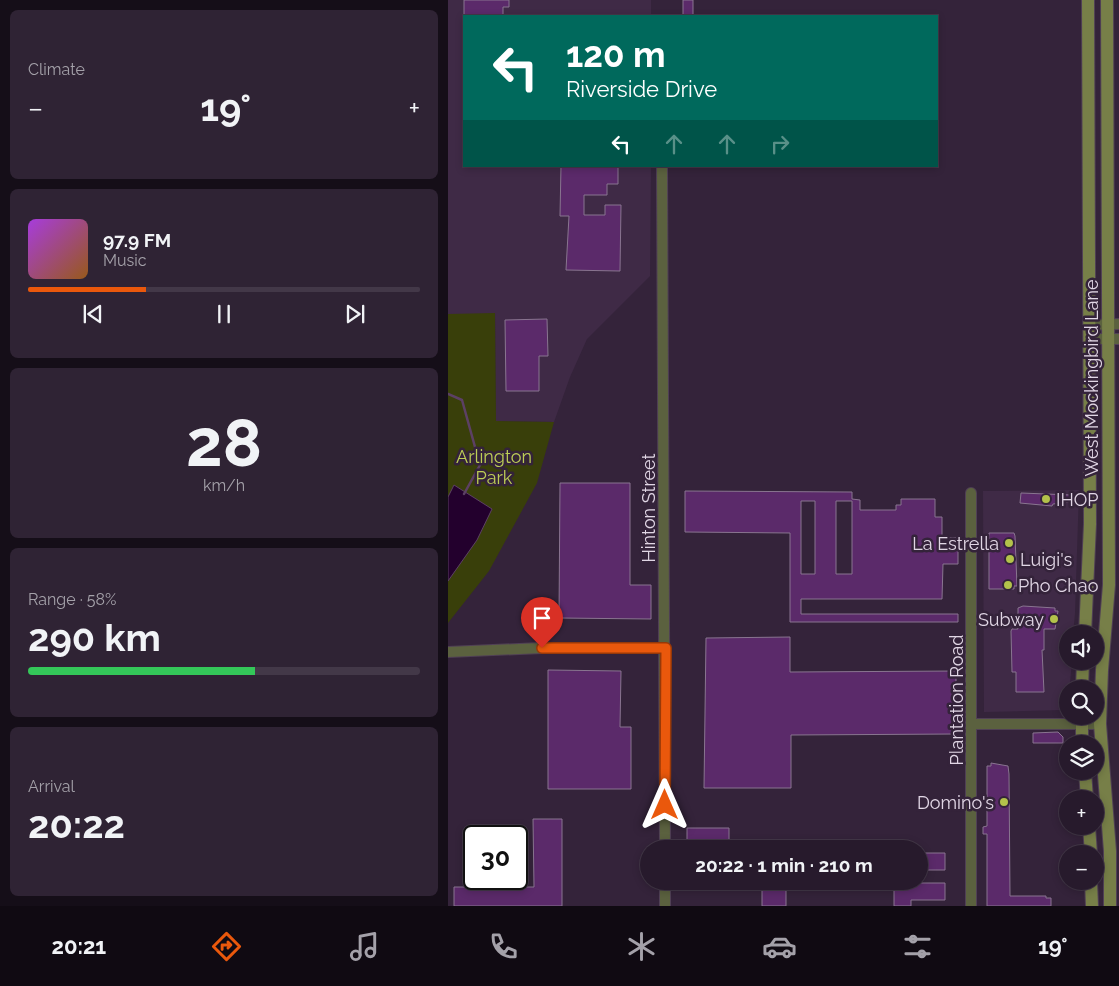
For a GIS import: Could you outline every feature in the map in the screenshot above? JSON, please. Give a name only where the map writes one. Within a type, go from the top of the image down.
[{"type":"main road","name":"West Mockingbird Lane","points":[[1085,625],[1090,524],[1088,0]]},
{"type":"main road","name":"West Mockingbird Lane","points":[[1102,680],[1109,585],[1114,339],[1107,136],[1107,0]]},
{"type":"main road","points":[[1089,137],[1107,136]]},
{"type":"main road","points":[[1090,524],[1109,523]]},
{"type":"main road","name":"West Mockingbird Lane","points":[[1100,725],[1110,844],[1110,906]]},
{"type":"main road","points":[[1091,890],[1092,906]]},
{"type":"street","name":"Hinton Street","points":[[662,167],[666,648],[665,840]]},
{"type":"street","points":[[1090,325],[1114,324]]},
{"type":"street","points":[[1089,339],[1114,339]]},
{"type":"street","name":"Plantation Road","points":[[971,493],[971,906]]},
{"type":"street","points":[[448,652],[542,648],[666,648]]},
{"type":"street","points":[[972,724],[1059,721]]},
{"type":"street","points":[[665,890],[665,906]]},
{"type":"shaded area","points":[[448,0],[651,0],[651,15],[463,15],[463,167],[651,167],[650,276],[587,339],[570,377],[554,422],[496,421],[495,314],[448,314]]},
{"type":"shaded area","points":[[454,485],[492,509],[477,540],[448,581],[448,497]]},
{"type":"shaded area","points":[[1079,490],[1074,625],[1059,625],[1059,670],[1071,670],[1070,680],[1059,680],[1059,710],[984,712],[983,491]]},
{"type":"green space","name":"Arlington Park","points":[[495,313],[496,421],[554,422],[537,483],[489,571],[448,623],[448,314]]},
{"type":"building","points":[[464,0],[509,0],[509,7],[503,7],[503,15],[464,15]]},
{"type":"building","points":[[683,0],[693,0],[693,15],[683,15]]},
{"type":"building","points":[[561,167],[618,167],[618,184],[607,184],[607,195],[584,195],[584,215],[605,215],[605,205],[621,205],[620,271],[566,270],[569,216],[560,216]]},
{"type":"building","points":[[547,319],[548,356],[539,356],[539,391],[506,391],[505,320]]},
{"type":"building","points":[[560,483],[630,483],[630,585],[651,585],[651,619],[559,618]]},
{"type":"building","points":[[685,491],[852,492],[852,499],[860,500],[860,510],[896,510],[896,505],[901,505],[901,499],[935,499],[935,517],[942,517],[942,538],[958,538],[958,564],[943,564],[942,599],[801,599],[801,614],[958,614],[958,622],[790,622],[790,533],[685,532]],"holes":[[[801,501],[815,501],[815,574],[801,574]],[[836,501],[852,501],[852,574],[836,574]]]},
{"type":"building","name":"IHOP","points":[[1021,493],[1071,495],[1071,502],[1053,504],[1052,506],[1020,503]]},
{"type":"building","points":[[989,533],[1014,533],[1017,586],[1014,586],[1014,589],[989,589]]},
{"type":"building","points":[[1023,606],[1055,608],[1055,611],[1058,611],[1055,629],[1044,629],[1044,650],[1042,650],[1044,692],[1016,692],[1016,672],[1012,672],[1011,631],[1012,629],[1018,629],[1018,608]]},
{"type":"building","points":[[790,637],[790,672],[956,671],[956,734],[791,735],[791,788],[704,788],[706,638]]},
{"type":"building","points":[[548,670],[621,671],[620,727],[631,727],[631,789],[548,789]]},
{"type":"building","points":[[1058,732],[1061,735],[1059,735],[1059,743],[1033,743],[1033,733]]},
{"type":"building","points":[[991,763],[1008,766],[1010,896],[1046,896],[1046,898],[1051,898],[1051,906],[987,906],[987,834],[983,834],[983,827],[987,826],[987,766],[991,766]]},
{"type":"building","points":[[533,819],[562,819],[562,906],[454,906],[454,887],[463,887],[463,890],[528,890],[528,887],[534,887]]},
{"type":"building","points":[[687,828],[729,828],[729,840],[687,840]]},
{"type":"building","points":[[928,853],[945,853],[945,870],[928,870]]},
{"type":"building","points":[[928,883],[945,883],[945,900],[911,900],[911,906],[894,906],[894,890],[928,890]]},
{"type":"building","points":[[762,890],[786,890],[786,906],[762,906]]},
{"type":"waterway","points":[[448,394],[462,400],[480,465],[464,494]]},
{"type":"place","name":"IHOP","points":[[1046,499]]},
{"type":"place","name":"La Estrella","points":[[1009,543]]},
{"type":"place","name":"Luigi's","points":[[1010,559]]},
{"type":"place","name":"Pho Chao","points":[[1008,585]]},
{"type":"place","name":"Subway","points":[[1054,619]]},
{"type":"place","name":"Domino's","points":[[1004,802]]},
{"type":"route","points":[[542,648],[666,648],[665,805]]}]
